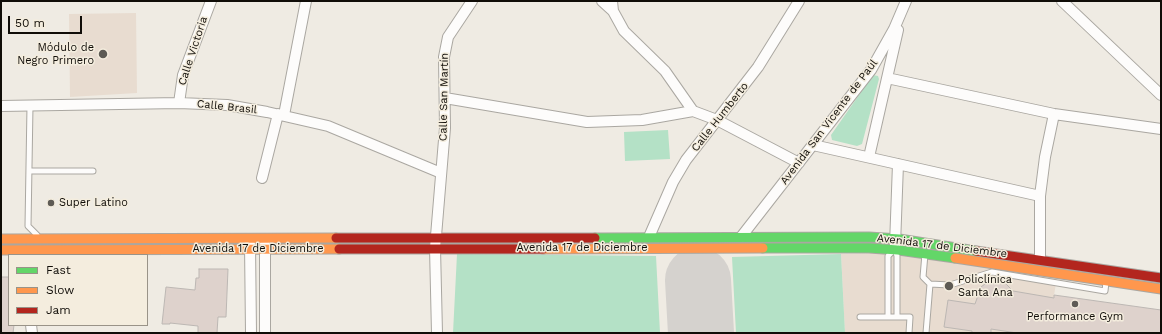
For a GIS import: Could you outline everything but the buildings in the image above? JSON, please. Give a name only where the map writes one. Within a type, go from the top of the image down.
[{"type":"street","name":"Calle Victoria","points":[[180,103],[183,75],[211,1]]},
{"type":"street","points":[[262,178],[281,115],[306,1]]},
{"type":"street","name":"Calle San Martín","points":[[437,333],[435,248],[446,122],[444,57],[447,42],[472,1]]},
{"type":"street","points":[[602,1],[613,6],[624,31],[665,71],[693,111]]},
{"type":"street","name":"Calle Humberto","points":[[649,237],[673,182],[686,160],[768,52],[799,1]]},
{"type":"street","points":[[1062,1],[1161,95]]},
{"type":"street","points":[[869,157],[904,6]]},
{"type":"street","name":"Avenida San Vicente de Paúl","points":[[741,237],[870,70],[894,29],[904,6]]},
{"type":"street","points":[[887,78],[1054,114],[1161,129]]},
{"type":"street","points":[[445,98],[587,122],[642,120],[693,111],[717,120],[799,163]]},
{"type":"street","name":"Calle Brasil","points":[[1,106],[180,103],[227,106],[281,115],[342,130],[441,173]]},
{"type":"street","points":[[1040,259],[1040,196],[1045,157],[1054,114]]},
{"type":"street","points":[[813,145],[1040,196]]},
{"type":"street","points":[[894,249],[898,164]]},
{"type":"street","name":"Avenida 17 de Diciembre","points":[[1,239],[436,237],[895,238],[1161,278]]},
{"type":"street","points":[[250,238],[251,333]]},
{"type":"street","points":[[265,238],[265,333]]},
{"type":"street","points":[[31,252],[36,239]]},
{"type":"street","name":"Avenida 17 de Diciembre","points":[[1,250],[31,252],[435,248],[894,249],[1161,289]]},
{"type":"lane","points":[[30,106],[28,226],[36,239]]},
{"type":"lane","points":[[29,171],[93,171]]},
{"type":"lane","points":[[888,317],[888,256],[894,249],[898,256],[897,317]]},
{"type":"lane","points":[[925,253],[923,277],[930,284],[950,285],[992,272],[1105,291],[1106,281]]},
{"type":"lane","points":[[926,333],[930,284]]},
{"type":"lane","points":[[860,317],[910,317],[909,333]]},
{"type":"shaded area","name":"Módulo de Negro Primero","points":[[136,13],[137,93],[70,97],[69,14]]},
{"type":"shaded area","name":"Policlínica Santa Ana","points":[[878,253],[1057,277],[1048,333],[845,333],[841,254]]},
{"type":"green space","points":[[873,75],[878,76],[879,79],[862,144],[857,146],[832,140],[831,135]]},
{"type":"green space","points":[[668,130],[670,159],[625,161],[624,132]]},
{"type":"green space","points":[[457,254],[656,256],[660,333],[453,333]]},
{"type":"green space","points":[[841,254],[845,333],[736,333],[732,257]]},
{"type":"runway","points":[[698,280],[701,333]]},
{"type":"traffic: fast","points":[[595,238],[869,237],[899,239],[976,251]]},
{"type":"traffic: fast","points":[[763,248],[869,248],[898,250],[955,258]]},
{"type":"traffic: slow","points":[[1,239],[336,238]]},
{"type":"traffic: slow","points":[[543,249],[763,248]]},
{"type":"traffic: slow","points":[[1,250],[339,249]]},
{"type":"traffic: slow","points":[[955,258],[1161,289]]},
{"type":"traffic: jam","points":[[336,238],[595,238]]},
{"type":"traffic: jam","points":[[339,249],[543,249]]},
{"type":"traffic: jam","points":[[976,251],[1161,278]]},
{"type":"place","name":"Módulo de Negro Primero","points":[[103,54]]},
{"type":"place","name":"Super Latino","points":[[51,203]]},
{"type":"place","name":"Policlínica Santa Ana","points":[[949,286]]},
{"type":"place","name":"Performance Gym","points":[[1075,304]]}]
